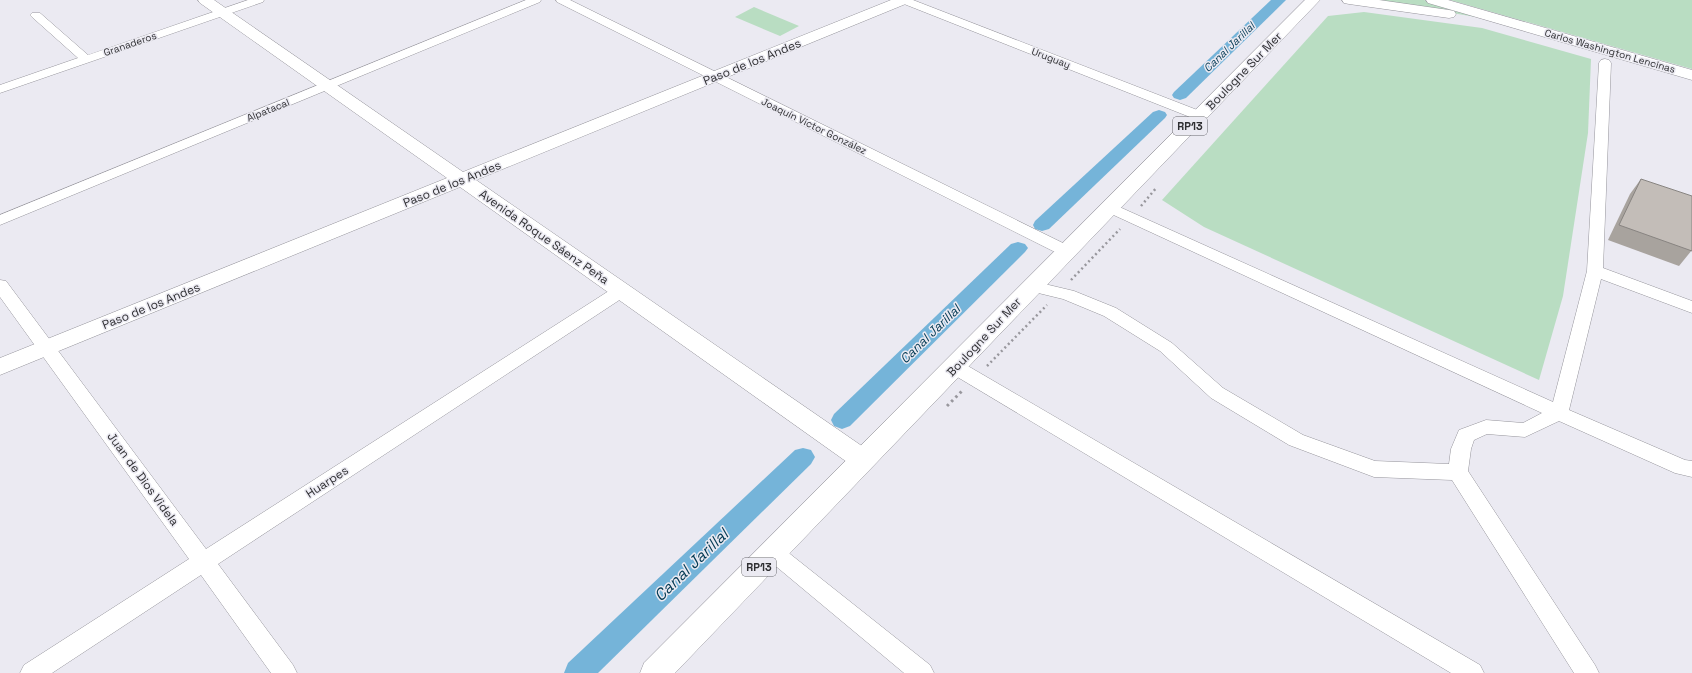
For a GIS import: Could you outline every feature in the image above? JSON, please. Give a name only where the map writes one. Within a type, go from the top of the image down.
[{"type":"street","name":"Avenida Roque Sáenz Peña","points":[[205,0],[863,460]]},
{"type":"street","name":"Granaderos","points":[[0,89],[259,0]]},
{"type":"street","name":"Alpatacal","points":[[0,220],[536,0]]},
{"type":"street","name":"Joaquín Víctor González","points":[[561,0],[1066,251]]},
{"type":"street","name":"Paso de los Andes","points":[[0,368],[903,0]]},
{"type":"street","name":"Uruguay","points":[[903,0],[1200,116]]},
{"type":"street","name":"Boulogne Sur Mer","points":[[655,673],[956,367],[1066,251],[1110,208],[1313,0]]},
{"type":"street","name":"Carlos Washington Lencinas","points":[[1349,0],[1415,8],[1528,28]]},
{"type":"street","name":"Carlos Washington Lencinas","points":[[1433,0],[1692,75]]},
{"type":"street","points":[[36,15],[86,59]]},
{"type":"street","points":[[1586,673],[1458,472],[1461,449],[1466,435],[1486,427],[1525,430],[1559,413],[1595,272],[1605,63]]},
{"type":"street","points":[[1110,208],[1689,471]]},
{"type":"street","points":[[1595,272],[1692,307]]},
{"type":"street","name":"Juan de Dios Videla","points":[[0,285],[286,673]]},
{"type":"street","points":[[1032,286],[1068,295],[1110,312],[1166,346],[1217,393],[1296,440],[1374,469],[1458,472]]},
{"type":"street","name":"Huarpes","points":[[32,673],[621,291]]},
{"type":"street","points":[[956,367],[1472,673]]},
{"type":"street","points":[[773,552],[922,673]]},
{"type":"green space","points":[[1374,0],[1424,0],[1476,17]]},
{"type":"green space","points":[[1450,0],[1692,0],[1692,69]]},
{"type":"green space","points":[[754,7],[799,26],[780,36],[735,17]]},
{"type":"green space","points":[[1364,12],[1482,28],[1591,59],[1588,133],[1563,296],[1539,380],[1204,227],[1162,200],[1328,16]]},
{"type":"building","points":[[1641,179],[1692,196],[1692,251],[1619,225]]},
{"type":"waterway","name":"Canal Jarillal","points":[[1180,95],[1279,0]]},
{"type":"waterway","name":"Canal Jarillal","points":[[1042,225],[1159,115]]},
{"type":"waterway","name":"Canal Jarillal","points":[[842,420],[1018,248]]},
{"type":"waterway","name":"Canal Jarillal","points":[[578,673],[803,457]]}]
